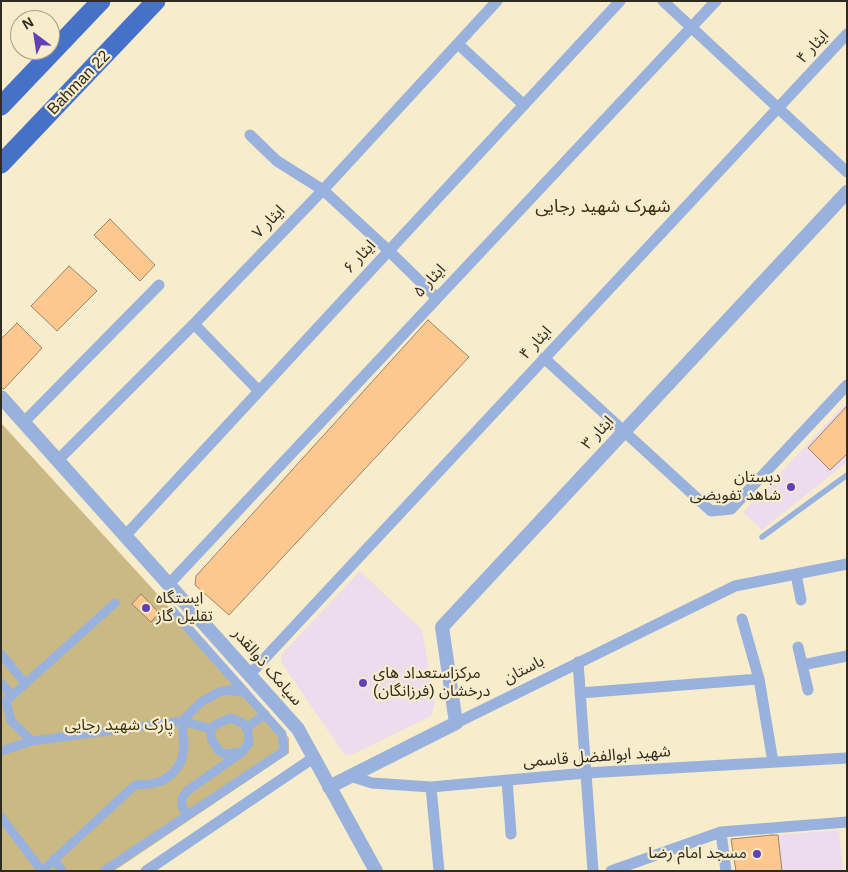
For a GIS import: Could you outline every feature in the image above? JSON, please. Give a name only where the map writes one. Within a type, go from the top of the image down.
[{"type":"highway","points":[[1,106],[101,1]]},
{"type":"highway","name":"Bahman 22","points":[[1,164],[156,1]]},
{"type":"street","name":"ایثار ۷","points":[[58,460],[194,324],[323,190],[497,1]]},
{"type":"street","name":"ایثار ۶","points":[[125,536],[620,1]]},
{"type":"street","points":[[663,1],[847,172]]},
{"type":"street","name":"ایثار ۵","points":[[169,584],[716,1]]},
{"type":"street","name":"ایثار ۴","points":[[250,674],[847,34]]},
{"type":"street","points":[[458,44],[524,105]]},
{"type":"street","points":[[250,135],[276,161],[323,190],[437,298]]},
{"type":"street","name":"ایثار ۳","points":[[456,723],[442,627],[847,192]]},
{"type":"street","points":[[24,422],[158,285]]},
{"type":"street","points":[[194,324],[259,391]]},
{"type":"street","points":[[544,358],[711,511],[732,509],[847,385]]},
{"type":"street","name":"سیامک ذوالقدر","points":[[1,397],[298,729],[374,870]]},
{"type":"street","name":"باستان","points":[[329,787],[578,662],[735,586],[847,564]]},
{"type":"street","points":[[796,574],[801,600]]},
{"type":"street","points":[[32,741],[11,721],[6,701],[115,603]]},
{"type":"street","points":[[104,871],[284,751],[282,734],[172,610]]},
{"type":"street","points":[[742,619],[759,679],[773,762]]},
{"type":"street","points":[[798,647],[808,690]]},
{"type":"street","points":[[1,654],[25,683]]},
{"type":"street","points":[[802,665],[847,656]]},
{"type":"street","points":[[578,662],[594,871]]},
{"type":"street","points":[[580,693],[759,679]]},
{"type":"street","points":[[1,683],[11,695]]},
{"type":"street","points":[[182,720],[210,696],[229,690],[246,693]]},
{"type":"street","points":[[246,728],[265,714]]},
{"type":"street","points":[[188,815],[182,807],[182,798],[187,791],[242,752],[249,743],[249,737],[243,723],[230,718],[215,724],[211,730],[212,740],[219,751],[226,754],[242,752]]},
{"type":"street","points":[[1,817],[42,871],[135,785],[162,781],[173,773],[181,762],[184,747],[182,720]]},
{"type":"street","points":[[1,751],[32,741],[182,720],[211,730]]},
{"type":"street","points":[[146,871],[313,758]]},
{"type":"street","name":"شهید ابوالفضل قاسمی","points":[[350,776],[372,782],[431,787],[586,774],[847,758]]},
{"type":"street","points":[[507,780],[511,834]]},
{"type":"street","points":[[431,787],[439,871]]},
{"type":"street","points":[[611,871],[721,832],[847,822]]},
{"type":"street","points":[[721,832],[726,871]]},
{"type":"street","points":[[54,859],[62,871]]},
{"type":"lane","points":[[762,537],[847,474]]},
{"type":"shaded area","name":"دبستان شاهد تفویضی","points":[[847,402],[847,462],[762,530],[743,512]]},
{"type":"shaded area","name":"مرکزاستعداد های درخشان (فرزانگان)","points":[[360,571],[422,630],[435,703],[431,716],[351,755],[344,754],[281,662],[282,654]]},
{"type":"shaded area","points":[[839,830],[843,871],[782,871],[778,835]]},
{"type":"green space","name":"پارک شهید رجایی","points":[[1,423],[289,738],[289,753],[114,871],[1,871]]},
{"type":"building","points":[[110,219],[155,265],[140,281],[94,235]]},
{"type":"building","points":[[69,266],[97,291],[57,331],[31,306]]},
{"type":"building","points":[[428,320],[469,357],[229,615],[195,585],[196,576]]},
{"type":"building","points":[[17,323],[42,348],[4,389],[1,388],[1,339]]},
{"type":"building","points":[[847,406],[847,454],[830,470],[808,448]]},
{"type":"building","name":"ایستگاه تقلیل گاز","points":[[141,594],[159,613],[151,622],[132,604]]},
{"type":"building","name":"مسجد امام رضا","points":[[778,835],[782,871],[736,871],[731,839]]},
{"type":"place","name":"دبستان شاهد تفویضی","points":[[791,487]]},
{"type":"place","name":"ایستگاه تقلیل گاز","points":[[146,608]]},
{"type":"place","name":"مرکزاستعداد های درخشان (فرزانگان)","points":[[363,683]]},
{"type":"place","name":"مسجد امام رضا","points":[[757,854]]},
{"type":"district","name":"شهرک شهید رجایی","points":[[603,207]]}]
